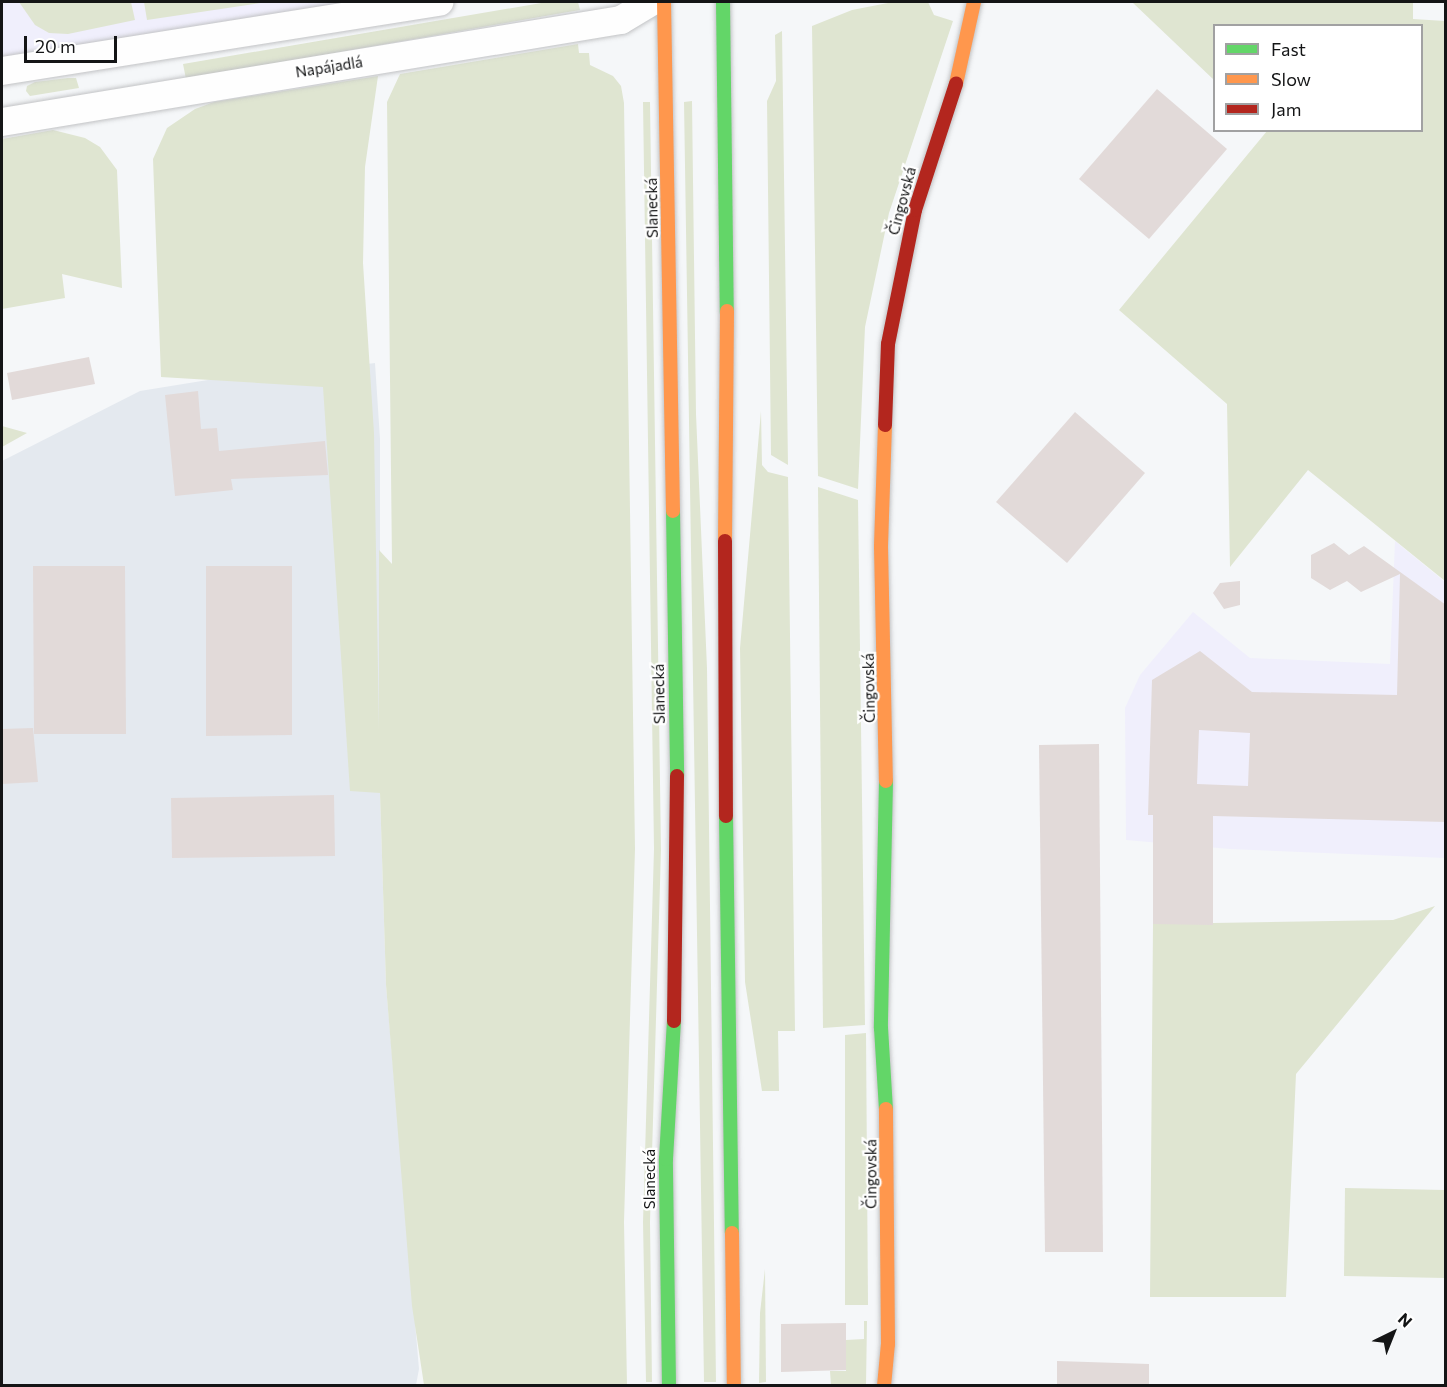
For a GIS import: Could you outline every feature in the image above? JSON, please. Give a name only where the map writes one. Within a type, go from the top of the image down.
[{"type":"main road","name":"Slanecká","points":[[664,2],[678,832],[676,975],[666,1159],[669,1386]]},
{"type":"main road","points":[[723,2],[728,415],[723,647],[734,1386]]},
{"type":"main road","name":"Čingovská","points":[[884,1386],[888,1324],[888,1131],[881,1028],[886,824],[881,547],[888,344],[915,210],[956,82],[974,2]]},
{"type":"street","points":[[2,71],[440,2]]},
{"type":"street","name":"Napájadlá","points":[[2,122],[621,20],[651,2]]},
{"type":"shaded area","points":[[2,2],[440,2],[2,71]]},
{"type":"shaded area","points":[[375,363],[380,439],[380,792],[386,985],[419,1369],[416,1385],[2,1386],[2,461],[140,391],[214,379],[240,380]]},
{"type":"shaded area","points":[[1395,541],[1445,582],[1445,858],[1230,849],[1126,840],[1125,708],[1140,675],[1193,612],[1250,658],[1390,664]]},
{"type":"green space","points":[[19,2],[131,2],[135,20],[68,34],[49,33],[35,25]]},
{"type":"green space","points":[[144,2],[267,2],[147,20]]},
{"type":"green space","points":[[547,2],[578,2],[580,10],[186,79],[183,64]]},
{"type":"green space","points":[[893,2],[928,2],[934,15],[953,21],[889,213],[865,327],[858,489],[818,476],[812,26],[852,10]]},
{"type":"green space","points":[[1132,2],[1413,2],[1413,19],[1445,21],[1445,581],[1308,470],[1230,567],[1227,404],[1119,310],[1266,132],[1423,132],[1423,24],[1213,24],[1213,79]]},
{"type":"green space","points":[[782,31],[788,465],[771,455],[767,101],[776,81],[775,35]]},
{"type":"green space","points":[[578,44],[579,53],[589,53],[590,65],[613,76],[621,86],[624,103],[635,849],[624,1222],[627,1385],[424,1385],[412,1306],[386,985],[380,793],[350,791],[323,387],[161,377],[153,159],[167,128],[195,109],[214,102],[378,76],[365,167],[363,263],[374,433],[379,730],[379,550],[392,564],[387,102],[400,74]]},
{"type":"green space","points":[[76,78],[79,88],[30,96],[26,91],[27,86],[35,82]]},
{"type":"green space","points":[[692,101],[696,414],[707,668],[716,1382],[704,1382],[684,102]]},
{"type":"green space","points":[[643,102],[650,102],[661,850],[650,1222],[652,1382],[646,1382],[643,1222],[654,849]]},
{"type":"green space","points":[[53,130],[85,138],[100,147],[117,170],[122,288],[62,274],[65,298],[2,309],[2,139]]},
{"type":"green space","points":[[761,411],[762,465],[768,472],[788,477],[795,1031],[778,1031],[779,1091],[762,1091],[745,982],[740,648]]},
{"type":"green space","points":[[2,426],[27,433],[2,447]]},
{"type":"green space","points":[[818,487],[858,500],[865,1025],[823,1028]]},
{"type":"green space","points":[[1435,906],[1296,1074],[1286,1297],[1150,1297],[1153,924],[1393,920]]},
{"type":"green space","points":[[866,1033],[868,1305],[845,1305],[845,1035]]},
{"type":"green space","points":[[1345,1188],[1445,1190],[1445,1278],[1344,1276]]},
{"type":"green space","points":[[765,1269],[766,1382],[759,1383],[760,1313]]},
{"type":"green space","points":[[864,1321],[867,1321],[866,1385],[831,1385],[830,1371],[846,1371],[846,1340],[864,1339]]},
{"type":"building","points":[[1157,89],[1227,149],[1149,239],[1079,179]]},
{"type":"building","points":[[89,357],[95,384],[12,400],[7,373]]},
{"type":"building","points":[[198,391],[201,429],[217,428],[219,451],[325,441],[328,475],[231,479],[233,490],[175,496],[165,395]]},
{"type":"building","points":[[1075,412],[1145,473],[1067,563],[996,502]]},
{"type":"building","points":[[1334,543],[1349,555],[1364,546],[1446,605],[1446,822],[1213,816],[1213,925],[1153,924],[1153,815],[1148,815],[1152,680],[1200,651],[1252,692],[1397,695],[1400,574],[1361,592],[1347,581],[1330,590],[1311,578],[1311,555]],"holes":[[[1199,730],[1250,733],[1248,786],[1197,784]]]},
{"type":"building","points":[[33,566],[125,566],[126,734],[34,734]]},
{"type":"building","points":[[206,566],[292,566],[292,735],[206,736]]},
{"type":"building","points":[[1240,581],[1240,605],[1224,609],[1213,593],[1220,583]]},
{"type":"building","points":[[33,728],[38,782],[2,784],[2,729]]},
{"type":"building","points":[[1099,744],[1103,1252],[1045,1252],[1039,745]]},
{"type":"building","points":[[334,795],[335,856],[172,858],[171,798]]},
{"type":"building","points":[[846,1323],[846,1370],[781,1372],[781,1324]]},
{"type":"building","points":[[1057,1361],[1149,1364],[1149,1386],[1057,1386]]},
{"type":"traffic: fast","points":[[723,2],[727,311]]},
{"type":"traffic: fast","points":[[673,511],[677,776]]},
{"type":"traffic: fast","points":[[886,781],[881,1028],[886,1109]]},
{"type":"traffic: fast","points":[[726,816],[732,1233]]},
{"type":"traffic: fast","points":[[669,1386],[666,1159],[674,1021]]},
{"type":"traffic: slow","points":[[664,2],[673,511]]},
{"type":"traffic: slow","points":[[956,84],[974,2]]},
{"type":"traffic: slow","points":[[725,541],[727,311]]},
{"type":"traffic: slow","points":[[885,425],[881,547],[886,781]]},
{"type":"traffic: slow","points":[[884,1386],[888,1344],[886,1109]]},
{"type":"traffic: slow","points":[[732,1233],[734,1386]]},
{"type":"traffic: jam","points":[[885,425],[888,344],[915,210],[956,84]]},
{"type":"traffic: jam","points":[[725,541],[726,816]]},
{"type":"traffic: jam","points":[[674,1021],[677,776]]}]
